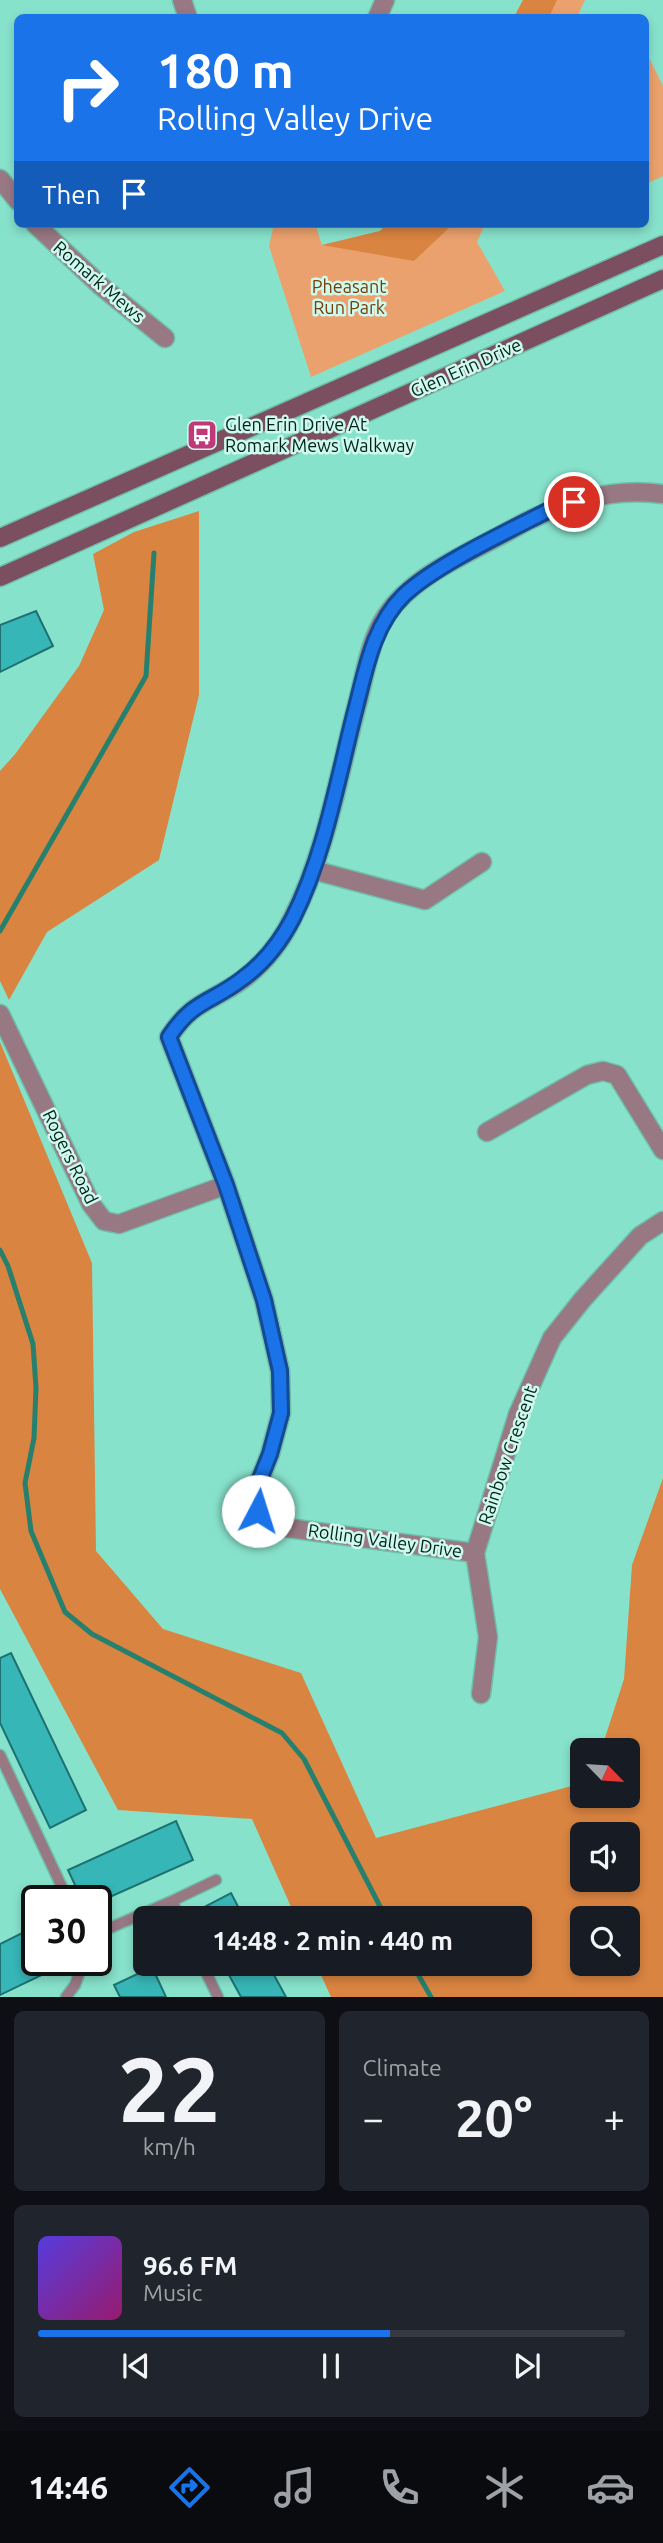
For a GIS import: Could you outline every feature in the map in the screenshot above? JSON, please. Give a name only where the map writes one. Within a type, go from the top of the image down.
[{"type":"street","points":[[0,179],[14,196]]},
{"type":"street","name":"Romark Mews","points":[[39,228],[101,286],[165,338]]},
{"type":"street","name":"Glen Erin Drive","points":[[0,538],[663,245]]},
{"type":"street","name":"Glen Erin Drive","points":[[0,577],[663,279]]},
{"type":"street","name":"Rolling Valley Drive","points":[[475,1553],[288,1528],[270,1522],[258,1511],[256,1489],[270,1454],[281,1413],[280,1371],[264,1300],[226,1185],[169,1037],[182,1017],[242,980],[270,954],[292,920],[313,870],[371,652],[385,616],[405,593],[442,569],[555,507],[633,490],[663,494]]},
{"type":"street","points":[[313,870],[425,900],[482,862]]},
{"type":"street","name":"Rogers Road","points":[[0,1014],[91,1204],[104,1222],[119,1224],[226,1185]]},
{"type":"street","points":[[487,1132],[587,1075],[603,1071],[617,1074],[663,1150]]},
{"type":"street","name":"Rainbow Crescent","points":[[481,1694],[488,1637],[475,1553],[518,1414],[552,1338],[640,1236],[663,1221]]},
{"type":"lane","points":[[0,1755],[61,1885]]},
{"type":"lane","points":[[112,1927],[216,1880]]},
{"type":"lane","points":[[172,1900],[175,1906]]},
{"type":"lane","points":[[66,1997],[78,1976]]},
{"type":"lane","points":[[208,1976],[218,1997]]},
{"type":"green space","points":[[523,0],[585,0],[578,14],[516,14]]},
{"type":"green space","points":[[649,58],[663,86],[663,176],[649,183]]},
{"type":"green space","name":"Pheasant Run Park","points":[[273,228],[316,228],[322,245],[383,228],[483,228],[477,242],[505,291],[311,377],[269,246]]},
{"type":"shaded area","points":[[523,0],[557,0],[550,14],[516,14]]},
{"type":"shaded area","points":[[383,228],[449,228],[414,261],[322,245]]},
{"type":"shaded area","points":[[199,511],[199,695],[159,860],[47,932],[9,1000],[0,981],[0,771],[79,666],[104,610],[93,554],[134,532]]},
{"type":"shaded area","points":[[0,1042],[92,1263],[96,1551],[163,1629],[301,1673],[376,1838],[570,1786],[570,1808],[640,1808],[640,1738],[605,1738],[624,1679],[632,1565],[663,1478],[663,1997],[331,1997],[321,1976],[532,1976],[532,1906],[291,1906],[252,1819],[118,1810],[0,1589]]},
{"type":"building","points":[[36,611],[53,646],[0,672],[0,625]]},
{"type":"building","points":[[11,1653],[86,1810],[50,1828],[0,1723],[0,1658]]},
{"type":"building","points":[[176,1821],[193,1860],[112,1896],[112,1885],[75,1885],[68,1870]]},
{"type":"building","points":[[231,1893],[238,1906],[206,1906]]},
{"type":"building","points":[[21,1934],[21,1976],[40,1976],[0,1995],[0,1944]]},
{"type":"building","points":[[133,1976],[156,1976],[166,1997],[120,1997],[114,1985]]},
{"type":"building","points":[[230,1976],[275,1976],[286,1997],[241,1997]]},
{"type":"waterway","points":[[0,931],[146,676],[154,553]]},
{"type":"waterway","points":[[0,1250],[8,1266],[33,1344],[36,1388],[34,1438],[25,1483],[31,1531],[65,1612],[92,1634],[282,1733],[304,1759],[380,1906]]},
{"type":"waterway","points":[[419,1976],[431,1997]]},
{"type":"place","name":"Glen Erin Drive At Romark Mews Walkway","points":[[202,435]]},
{"type":"route","points":[[258,1511],[256,1489],[270,1454],[281,1413],[280,1371],[264,1300],[226,1185],[169,1037],[182,1017],[242,980],[270,954],[292,920],[313,870],[371,652],[385,616],[405,593],[442,569],[555,507],[574,502]]}]
